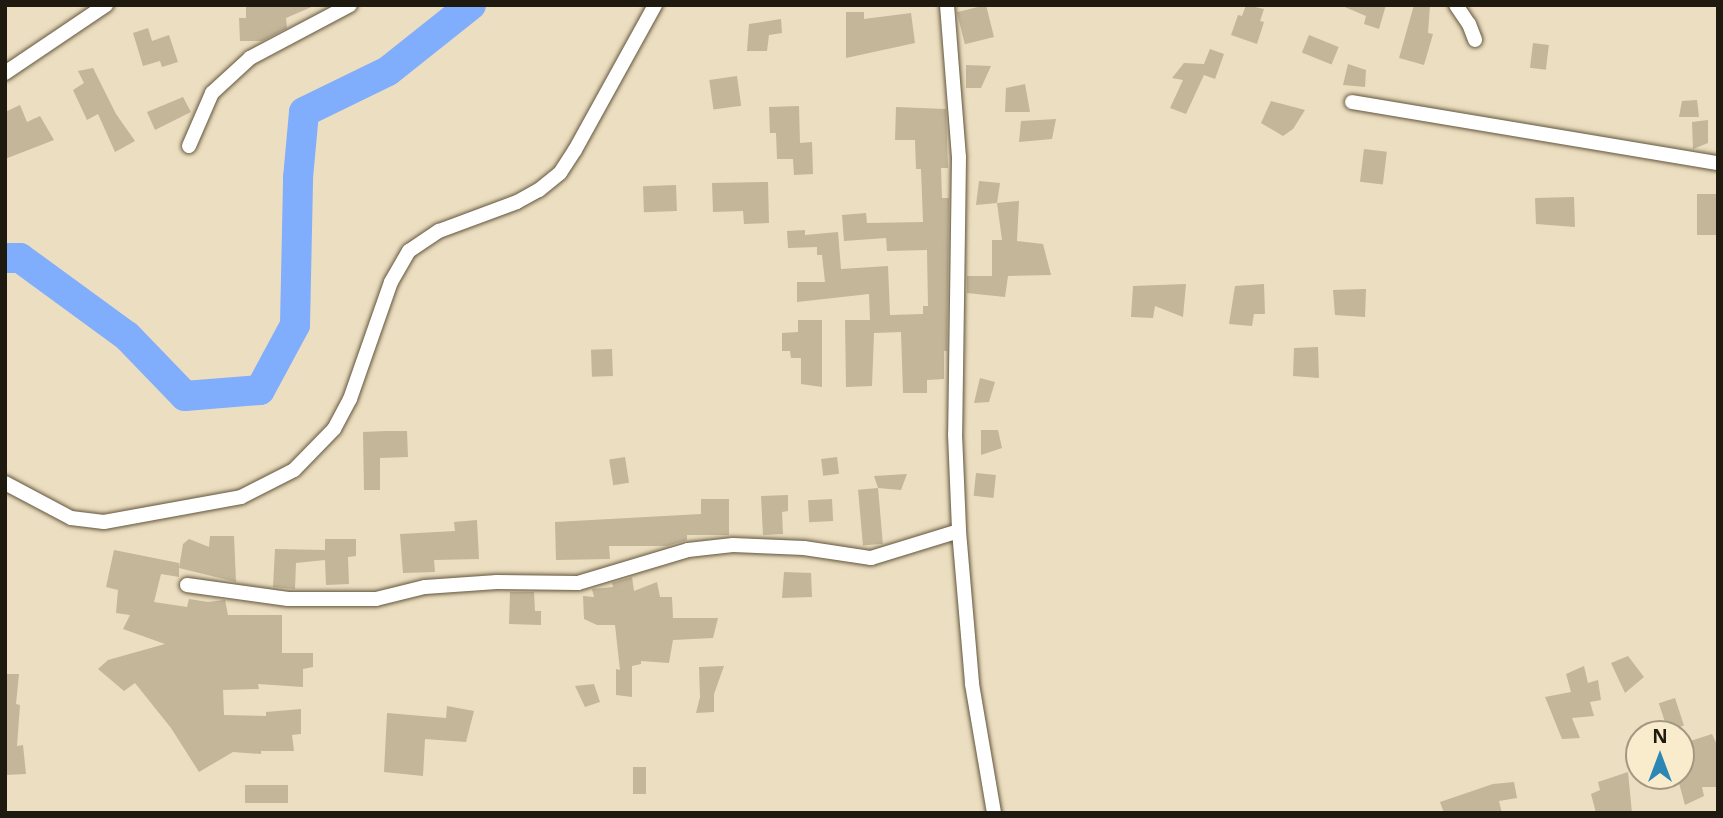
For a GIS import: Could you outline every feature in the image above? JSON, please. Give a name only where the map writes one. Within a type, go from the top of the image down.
[{"type":"street","points":[[5,73],[106,5]]},
{"type":"street","points":[[189,146],[212,93],[250,58],[350,5]]},
{"type":"street","points":[[5,483],[71,518],[104,522],[241,497],[294,470],[334,429],[350,399],[391,282],[409,251],[439,231],[517,202],[539,190],[560,173],[655,5]]},
{"type":"street","points":[[947,5],[959,157],[955,434],[959,531],[972,684],[995,813]]},
{"type":"street","points":[[1456,5],[1475,40]]},
{"type":"street","points":[[1352,102],[1718,163]]},
{"type":"street","points":[[187,585],[288,599],[376,599],[420,588],[473,583],[579,583],[688,550],[733,545],[804,548],[871,558],[959,531]]},
{"type":"building","points":[[246,5],[316,5],[286,18],[287,28],[262,41],[240,41],[239,18],[246,18]]},
{"type":"building","points":[[986,5],[994,37],[965,44],[957,12]]},
{"type":"building","points":[[1246,5],[1264,9],[1260,21],[1264,22],[1257,44],[1231,35],[1238,15],[1242,16]]},
{"type":"building","points":[[1340,5],[1386,5],[1379,29],[1364,24],[1366,16]]},
{"type":"building","points":[[1414,5],[1430,5],[1428,33],[1433,34],[1424,65],[1399,58]]},
{"type":"building","points":[[846,12],[864,12],[864,19],[911,13],[915,43],[846,58]]},
{"type":"building","points":[[781,19],[782,33],[769,35],[767,51],[747,51],[749,24]]},
{"type":"building","points":[[148,28],[152,41],[169,35],[178,62],[162,67],[160,61],[143,66],[133,33]]},
{"type":"building","points":[[1309,35],[1339,47],[1332,65],[1302,53]]},
{"type":"building","points":[[1533,43],[1549,45],[1546,70],[1530,68]]},
{"type":"building","points":[[1210,49],[1224,54],[1215,79],[1204,75],[1186,114],[1170,108],[1183,80],[1172,78],[1184,63],[1204,64]]},
{"type":"building","points":[[1348,64],[1366,70],[1365,87],[1343,85]]},
{"type":"building","points":[[966,65],[991,66],[981,88],[966,88]]},
{"type":"building","points":[[93,68],[116,114],[135,141],[115,152],[98,114],[87,120],[73,90],[84,83],[78,71]]},
{"type":"building","points":[[737,76],[741,106],[713,110],[709,80]]},
{"type":"building","points":[[1025,84],[1030,112],[1005,112],[1006,88]]},
{"type":"building","points":[[183,97],[191,112],[155,130],[147,112]]},
{"type":"building","points":[[1697,100],[1699,117],[1679,117],[1682,101]]},
{"type":"building","points":[[1271,101],[1305,110],[1293,129],[1283,136],[1261,123]]},
{"type":"building","points":[[20,105],[27,122],[40,116],[54,140],[5,159],[5,112]]},
{"type":"building","points":[[799,106],[800,143],[812,142],[813,174],[794,175],[793,159],[777,159],[776,133],[770,133],[769,107]]},
{"type":"building","points":[[896,107],[946,109],[948,168],[941,168],[942,198],[949,198],[947,351],[944,351],[944,379],[927,380],[927,393],[903,393],[901,332],[874,333],[872,386],[846,387],[845,320],[870,320],[869,294],[797,302],[797,282],[825,282],[822,255],[817,255],[817,247],[788,248],[787,231],[805,230],[805,235],[838,232],[841,269],[888,266],[890,315],[923,314],[923,306],[928,306],[927,250],[887,251],[886,238],[844,241],[842,215],[866,213],[867,223],[923,222],[921,169],[916,169],[915,140],[895,140]]},
{"type":"building","points":[[1056,119],[1052,139],[1019,142],[1021,121]]},
{"type":"building","points":[[1708,120],[1708,143],[1693,149],[1692,122]]},
{"type":"building","points":[[1364,149],[1387,152],[1383,185],[1360,182]]},
{"type":"building","points":[[979,181],[1000,183],[997,203],[976,205]]},
{"type":"building","points":[[768,182],[769,223],[744,224],[743,211],[713,212],[712,183]]},
{"type":"building","points":[[676,185],[677,211],[644,212],[643,186]]},
{"type":"building","points":[[1697,194],[1718,194],[1718,235],[1697,235]]},
{"type":"building","points":[[1574,197],[1575,227],[1536,224],[1535,198]]},
{"type":"building","points":[[1019,201],[1017,241],[1043,244],[1051,275],[1008,276],[1005,297],[967,293],[967,276],[992,276],[992,240],[1002,240],[997,203]]},
{"type":"building","points":[[1186,284],[1183,317],[1155,306],[1153,318],[1131,317],[1133,286]]},
{"type":"building","points":[[1264,284],[1265,314],[1254,314],[1252,326],[1229,324],[1235,286]]},
{"type":"building","points":[[1366,289],[1365,317],[1335,315],[1333,290]]},
{"type":"building","points":[[798,320],[822,320],[822,387],[801,384],[801,358],[791,358],[790,351],[782,351],[782,333],[798,332]]},
{"type":"building","points":[[1318,347],[1319,378],[1293,376],[1294,348]]},
{"type":"building","points":[[612,349],[613,376],[592,377],[591,350]]},
{"type":"building","points":[[980,378],[995,382],[989,402],[974,403]]},
{"type":"building","points":[[981,430],[998,430],[1002,448],[981,455]]},
{"type":"building","points":[[407,431],[408,457],[380,458],[380,490],[364,490],[363,432]]},
{"type":"building","points":[[625,457],[629,483],[613,485],[609,460]]},
{"type":"building","points":[[837,457],[839,474],[823,476],[821,459]]},
{"type":"building","points":[[976,473],[996,475],[993,498],[974,496]]},
{"type":"building","points":[[907,474],[901,490],[878,488],[874,476]]},
{"type":"building","points":[[878,488],[883,544],[863,546],[858,490]]},
{"type":"building","points":[[788,495],[788,511],[782,512],[783,534],[763,535],[761,496]]},
{"type":"building","points":[[701,499],[729,499],[729,535],[687,535],[687,540],[667,546],[609,546],[610,559],[556,560],[555,522],[701,514]]},
{"type":"building","points":[[832,499],[833,521],[809,522],[808,500]]},
{"type":"building","points":[[477,520],[479,559],[434,560],[435,572],[403,573],[400,534],[455,531],[454,522]]},
{"type":"building","points":[[210,536],[234,536],[236,582],[179,568],[183,544],[189,539],[209,547]]},
{"type":"building","points":[[325,539],[356,539],[356,556],[348,557],[349,584],[326,585],[325,560],[296,563],[295,589],[273,587],[275,549],[325,550]]},
{"type":"building","points":[[114,550],[179,563],[179,577],[161,574],[154,602],[187,607],[189,599],[208,602],[225,600],[228,615],[282,615],[282,653],[313,653],[313,667],[303,669],[303,687],[258,684],[259,689],[223,690],[224,715],[266,716],[266,712],[301,709],[301,734],[292,735],[294,751],[261,751],[261,754],[233,752],[199,772],[171,728],[135,683],[124,691],[98,669],[108,660],[165,644],[123,629],[130,615],[116,613],[118,590],[106,587]]},
{"type":"building","points":[[784,572],[811,573],[812,597],[782,598]]},
{"type":"building","points":[[632,577],[634,591],[657,582],[660,597],[672,597],[673,618],[718,618],[713,638],[673,640],[669,663],[641,661],[641,664],[632,666],[632,697],[616,695],[616,669],[620,670],[615,625],[597,625],[584,619],[583,596],[594,597],[592,589],[613,587],[612,583]]},
{"type":"building","points":[[510,592],[534,592],[535,611],[541,611],[541,625],[509,624]]},
{"type":"building","points":[[1628,656],[1644,677],[1625,693],[1611,663]]},
{"type":"building","points":[[724,666],[714,694],[714,712],[696,713],[700,697],[699,667]]},
{"type":"building","points":[[1584,666],[1588,683],[1598,680],[1601,700],[1590,702],[1594,716],[1572,718],[1580,738],[1562,739],[1545,697],[1571,692],[1566,674]]},
{"type":"building","points":[[5,674],[19,674],[16,704],[20,705],[17,746],[23,745],[26,774],[5,775]]},
{"type":"building","points":[[594,684],[600,702],[585,707],[575,686]]},
{"type":"building","points":[[1675,698],[1682,720],[1664,720],[1659,703]]},
{"type":"building","points":[[447,706],[474,711],[466,742],[425,739],[423,776],[384,772],[387,713],[446,718]]},
{"type":"building","points":[[1712,734],[1718,747],[1718,787],[1702,787],[1704,796],[1685,805],[1681,790],[1695,790],[1695,739]]},
{"type":"building","points":[[633,767],[646,767],[646,794],[633,794]]},
{"type":"building","points":[[1625,773],[1625,790],[1630,790],[1632,813],[1596,813],[1591,794],[1600,790],[1598,782]]},
{"type":"building","points":[[1514,782],[1517,798],[1499,801],[1502,813],[1444,813],[1440,802],[1493,784]]},
{"type":"building","points":[[245,785],[288,785],[288,803],[245,803]]},
{"type":"waterway","points":[[5,258],[20,258],[127,336],[185,396],[260,390],[295,325],[298,178],[304,112],[388,71],[471,5]]}]
